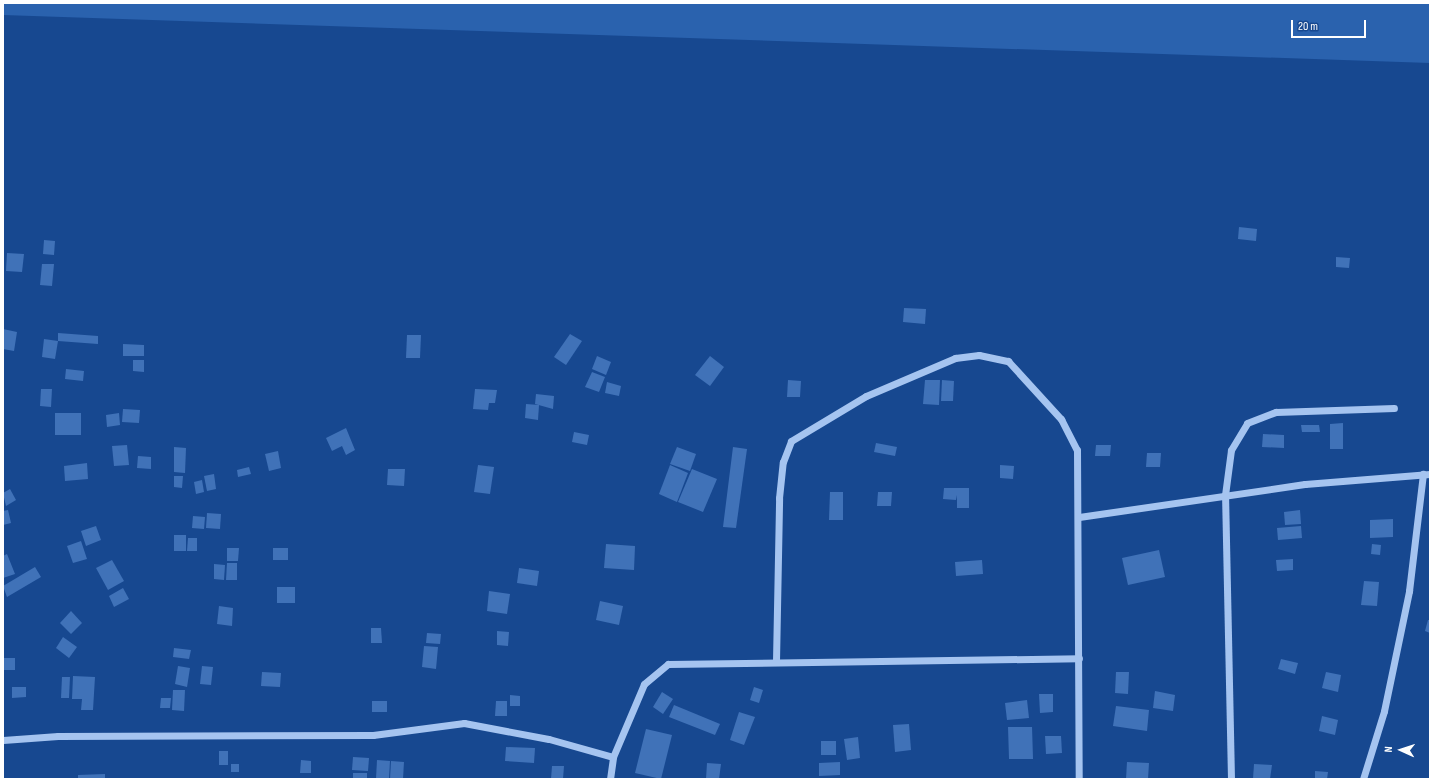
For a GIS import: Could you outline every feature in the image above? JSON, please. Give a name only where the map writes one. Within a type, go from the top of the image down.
[{"type":"street","points":[[776,661],[783,462],[791,441],[866,396],[955,358],[979,355],[1008,361],[1061,418],[1077,450],[1079,516],[1079,779]]},
{"type":"street","points":[[1232,779],[1225,495],[1231,450],[1247,423],[1276,412],[1394,408]]},
{"type":"street","points":[[1079,516],[1305,484],[1426,474],[1409,591],[1384,711],[1363,779]]},
{"type":"street","points":[[610,779],[613,757],[644,684],[668,664],[776,661],[1079,658]]},
{"type":"street","points":[[3,740],[58,736],[373,735],[464,723],[549,739],[613,757]]},
{"type":"shaded area","points":[[3,3],[1430,3],[1430,63],[3,15]]},
{"type":"building","points":[[1239,227],[1257,229],[1256,241],[1238,239]]},
{"type":"building","points":[[44,240],[55,241],[54,255],[43,254]]},
{"type":"building","points":[[7,253],[24,254],[22,272],[6,271]]},
{"type":"building","points":[[1336,257],[1350,258],[1349,268],[1336,267]]},
{"type":"building","points":[[42,264],[54,264],[52,286],[40,285]]},
{"type":"building","points":[[904,308],[926,309],[925,324],[903,322]]},
{"type":"building","points":[[3,329],[17,332],[14,351],[3,349]]},
{"type":"building","points":[[58,333],[98,336],[98,344],[58,341]]},
{"type":"building","points":[[570,334],[582,341],[566,365],[554,357]]},
{"type":"building","points":[[407,335],[421,335],[420,358],[406,358]]},
{"type":"building","points":[[44,339],[58,341],[55,359],[42,357]]},
{"type":"building","points":[[123,344],[144,345],[144,356],[123,356]]},
{"type":"building","points":[[597,356],[611,362],[606,375],[592,369]]},
{"type":"building","points":[[710,356],[724,367],[710,386],[695,375]]},
{"type":"building","points":[[133,360],[144,360],[144,372],[133,371]]},
{"type":"building","points":[[66,369],[84,371],[83,381],[65,379]]},
{"type":"building","points":[[592,372],[605,377],[599,392],[585,387]]},
{"type":"building","points":[[788,380],[801,381],[800,397],[787,397]]},
{"type":"building","points":[[925,380],[940,380],[939,405],[923,404]]},
{"type":"building","points":[[942,380],[954,381],[953,401],[941,401]]},
{"type":"building","points":[[607,382],[621,386],[619,396],[605,393]]},
{"type":"building","points":[[41,389],[52,389],[51,407],[40,406]]},
{"type":"building","points":[[475,389],[497,390],[495,403],[489,403],[488,410],[473,409]]},
{"type":"building","points":[[536,394],[554,396],[553,409],[535,404]]},
{"type":"building","points":[[526,404],[539,405],[538,420],[525,418]]},
{"type":"building","points":[[123,409],[140,410],[139,423],[122,422]]},
{"type":"building","points":[[55,413],[81,413],[81,435],[55,435]]},
{"type":"building","points":[[119,413],[120,425],[107,427],[106,415]]},
{"type":"building","points":[[1343,423],[1343,449],[1330,449],[1330,424]]},
{"type":"building","points":[[1301,425],[1319,425],[1320,432],[1302,432]]},
{"type":"building","points":[[346,428],[355,450],[346,455],[342,446],[332,451],[326,438]]},
{"type":"building","points":[[574,432],[589,435],[587,445],[572,442]]},
{"type":"building","points":[[1263,434],[1284,435],[1284,448],[1262,447]]},
{"type":"building","points":[[876,443],[897,447],[895,456],[874,452]]},
{"type":"building","points":[[127,445],[129,465],[114,466],[112,446]]},
{"type":"building","points":[[1096,445],[1111,445],[1110,456],[1095,456]]},
{"type":"building","points":[[174,447],[186,448],[185,473],[174,472]]},
{"type":"building","points":[[677,447],[696,454],[690,471],[670,464]]},
{"type":"building","points":[[733,447],[747,449],[736,528],[723,527]]},
{"type":"building","points":[[278,451],[281,468],[269,471],[265,454]]},
{"type":"building","points":[[1147,453],[1161,453],[1160,467],[1146,467]]},
{"type":"building","points":[[138,456],[151,457],[151,469],[137,468]]},
{"type":"building","points":[[87,463],[88,479],[65,481],[64,466]]},
{"type":"building","points":[[478,465],[494,467],[490,494],[474,492]]},
{"type":"building","points":[[670,465],[688,473],[677,502],[659,494]]},
{"type":"building","points":[[1000,465],[1014,466],[1013,479],[1000,478]]},
{"type":"building","points":[[249,467],[251,474],[238,477],[237,470]]},
{"type":"building","points":[[388,469],[405,469],[404,486],[387,485]]},
{"type":"building","points":[[692,469],[717,479],[703,512],[678,502]]},
{"type":"building","points":[[214,474],[216,489],[207,491],[204,476]]},
{"type":"building","points":[[174,476],[183,476],[182,488],[174,487]]},
{"type":"building","points":[[202,480],[204,492],[196,494],[194,482]]},
{"type":"building","points":[[944,488],[969,488],[969,508],[957,508],[957,495],[956,500],[943,499]]},
{"type":"building","points":[[10,489],[16,500],[6,506],[3,493]]},
{"type":"building","points":[[830,492],[843,492],[843,520],[829,520]]},
{"type":"building","points":[[878,492],[892,492],[891,506],[877,506]]},
{"type":"building","points":[[8,510],[11,523],[3,525],[3,511]]},
{"type":"building","points":[[1300,510],[1301,524],[1285,525],[1284,512]]},
{"type":"building","points":[[207,513],[221,514],[220,529],[206,528]]},
{"type":"building","points":[[193,516],[205,517],[204,529],[192,528]]},
{"type":"building","points":[[1393,519],[1393,537],[1370,538],[1370,520]]},
{"type":"building","points":[[96,526],[101,540],[86,546],[81,531]]},
{"type":"building","points":[[1301,526],[1302,538],[1278,540],[1277,528]]},
{"type":"building","points":[[174,535],[186,535],[186,551],[174,551]]},
{"type":"building","points":[[188,538],[197,538],[197,551],[187,551]]},
{"type":"building","points":[[81,541],[87,559],[73,563],[67,546]]},
{"type":"building","points":[[606,544],[635,546],[634,570],[604,568]]},
{"type":"building","points":[[1372,544],[1381,545],[1380,555],[1371,554]]},
{"type":"building","points":[[227,548],[239,548],[238,561],[227,561]]},
{"type":"building","points":[[273,548],[288,548],[288,560],[273,560]]},
{"type":"building","points":[[1159,550],[1165,577],[1128,585],[1122,558]]},
{"type":"building","points":[[7,554],[15,574],[3,578],[3,556]]},
{"type":"building","points":[[1293,559],[1293,570],[1277,571],[1276,560]]},
{"type":"building","points":[[112,560],[124,581],[108,590],[96,568]]},
{"type":"building","points":[[982,560],[983,574],[956,576],[955,562]]},
{"type":"building","points":[[227,563],[237,563],[237,580],[226,580]]},
{"type":"building","points":[[214,564],[225,565],[224,580],[214,579]]},
{"type":"building","points":[[35,567],[41,577],[7,597],[3,586]]},
{"type":"building","points":[[519,568],[539,571],[537,586],[517,583]]},
{"type":"building","points":[[1364,581],[1379,582],[1377,606],[1361,605]]},
{"type":"building","points":[[277,587],[295,587],[295,603],[277,603]]},
{"type":"building","points":[[123,588],[129,599],[114,607],[109,596]]},
{"type":"building","points":[[489,591],[510,594],[507,614],[487,611]]},
{"type":"building","points":[[600,601],[623,606],[619,625],[596,620]]},
{"type":"building","points":[[219,606],[233,608],[232,626],[217,624]]},
{"type":"building","points":[[71,611],[82,623],[71,634],[60,623]]},
{"type":"building","points":[[1428,620],[1430,620],[1430,633],[1425,631]]},
{"type":"building","points":[[371,628],[381,628],[382,643],[371,643]]},
{"type":"building","points":[[497,631],[509,632],[508,646],[497,645]]},
{"type":"building","points":[[427,633],[441,634],[440,644],[426,643]]},
{"type":"building","points":[[63,637],[77,647],[69,658],[56,648]]},
{"type":"building","points":[[424,646],[438,647],[436,669],[422,667]]},
{"type":"building","points":[[174,648],[191,650],[189,659],[173,657]]},
{"type":"building","points":[[3,658],[15,658],[15,670],[3,670]]},
{"type":"building","points":[[1281,659],[1298,663],[1295,674],[1278,669]]},
{"type":"building","points":[[178,666],[190,668],[187,687],[175,684]]},
{"type":"building","points":[[202,666],[213,667],[211,685],[200,684]]},
{"type":"building","points":[[262,672],[281,673],[280,687],[261,686]]},
{"type":"building","points":[[1116,672],[1129,672],[1128,694],[1115,693]]},
{"type":"building","points":[[1326,672],[1341,675],[1338,692],[1322,688]]},
{"type":"building","points":[[73,676],[95,677],[93,710],[81,710],[82,699],[72,699]]},
{"type":"building","points":[[62,677],[70,677],[69,698],[61,698]]},
{"type":"building","points":[[12,687],[26,687],[26,697],[12,698]]},
{"type":"building","points":[[754,687],[763,690],[759,703],[750,700]]},
{"type":"building","points":[[173,690],[185,690],[184,711],[172,710]]},
{"type":"building","points":[[1155,691],[1175,695],[1173,711],[1153,708]]},
{"type":"building","points":[[662,692],[673,699],[663,714],[653,707]]},
{"type":"building","points":[[1039,694],[1053,694],[1053,712],[1040,713]]},
{"type":"building","points":[[510,695],[520,696],[520,706],[510,706]]},
{"type":"building","points":[[161,698],[171,698],[170,708],[160,708]]},
{"type":"building","points":[[1027,700],[1029,718],[1007,720],[1005,703]]},
{"type":"building","points":[[372,701],[387,701],[387,712],[372,712]]},
{"type":"building","points":[[496,701],[507,701],[507,716],[495,716]]},
{"type":"building","points":[[674,705],[720,724],[715,735],[669,717]]},
{"type":"building","points":[[1116,706],[1149,710],[1147,731],[1113,726]]},
{"type":"building","points":[[739,712],[755,717],[744,745],[730,740]]},
{"type":"building","points":[[1322,716],[1338,720],[1335,735],[1319,731]]},
{"type":"building","points":[[909,724],[911,750],[895,752],[893,725]]},
{"type":"building","points":[[1008,727],[1032,727],[1033,759],[1009,759]]},
{"type":"building","points":[[646,729],[672,735],[661,779],[635,773]]},
{"type":"building","points":[[1045,736],[1061,736],[1062,753],[1046,754]]},
{"type":"building","points":[[858,737],[860,758],[847,760],[844,739]]},
{"type":"building","points":[[821,741],[836,741],[836,755],[821,755]]},
{"type":"building","points":[[506,747],[535,748],[534,763],[505,761]]},
{"type":"building","points":[[219,751],[228,751],[228,765],[219,765]]},
{"type":"building","points":[[353,757],[369,758],[368,771],[352,770]]},
{"type":"building","points":[[301,760],[311,761],[311,773],[300,773]]},
{"type":"building","points":[[377,760],[390,761],[389,779],[376,779]]},
{"type":"building","points":[[391,761],[404,762],[403,779],[390,779]]},
{"type":"building","points":[[840,762],[840,775],[819,776],[819,763]]},
{"type":"building","points":[[1127,762],[1149,763],[1148,779],[1126,779]]},
{"type":"building","points":[[707,763],[721,764],[719,779],[706,779]]},
{"type":"building","points":[[231,764],[239,764],[239,772],[231,772]]},
{"type":"building","points":[[1254,764],[1272,765],[1270,779],[1253,779]]},
{"type":"building","points":[[552,766],[564,766],[563,779],[551,779]]},
{"type":"building","points":[[1315,771],[1328,772],[1327,779],[1315,779]]},
{"type":"building","points":[[353,773],[367,773],[367,779],[353,779]]},
{"type":"building","points":[[105,774],[105,779],[78,779],[78,775]]}]
